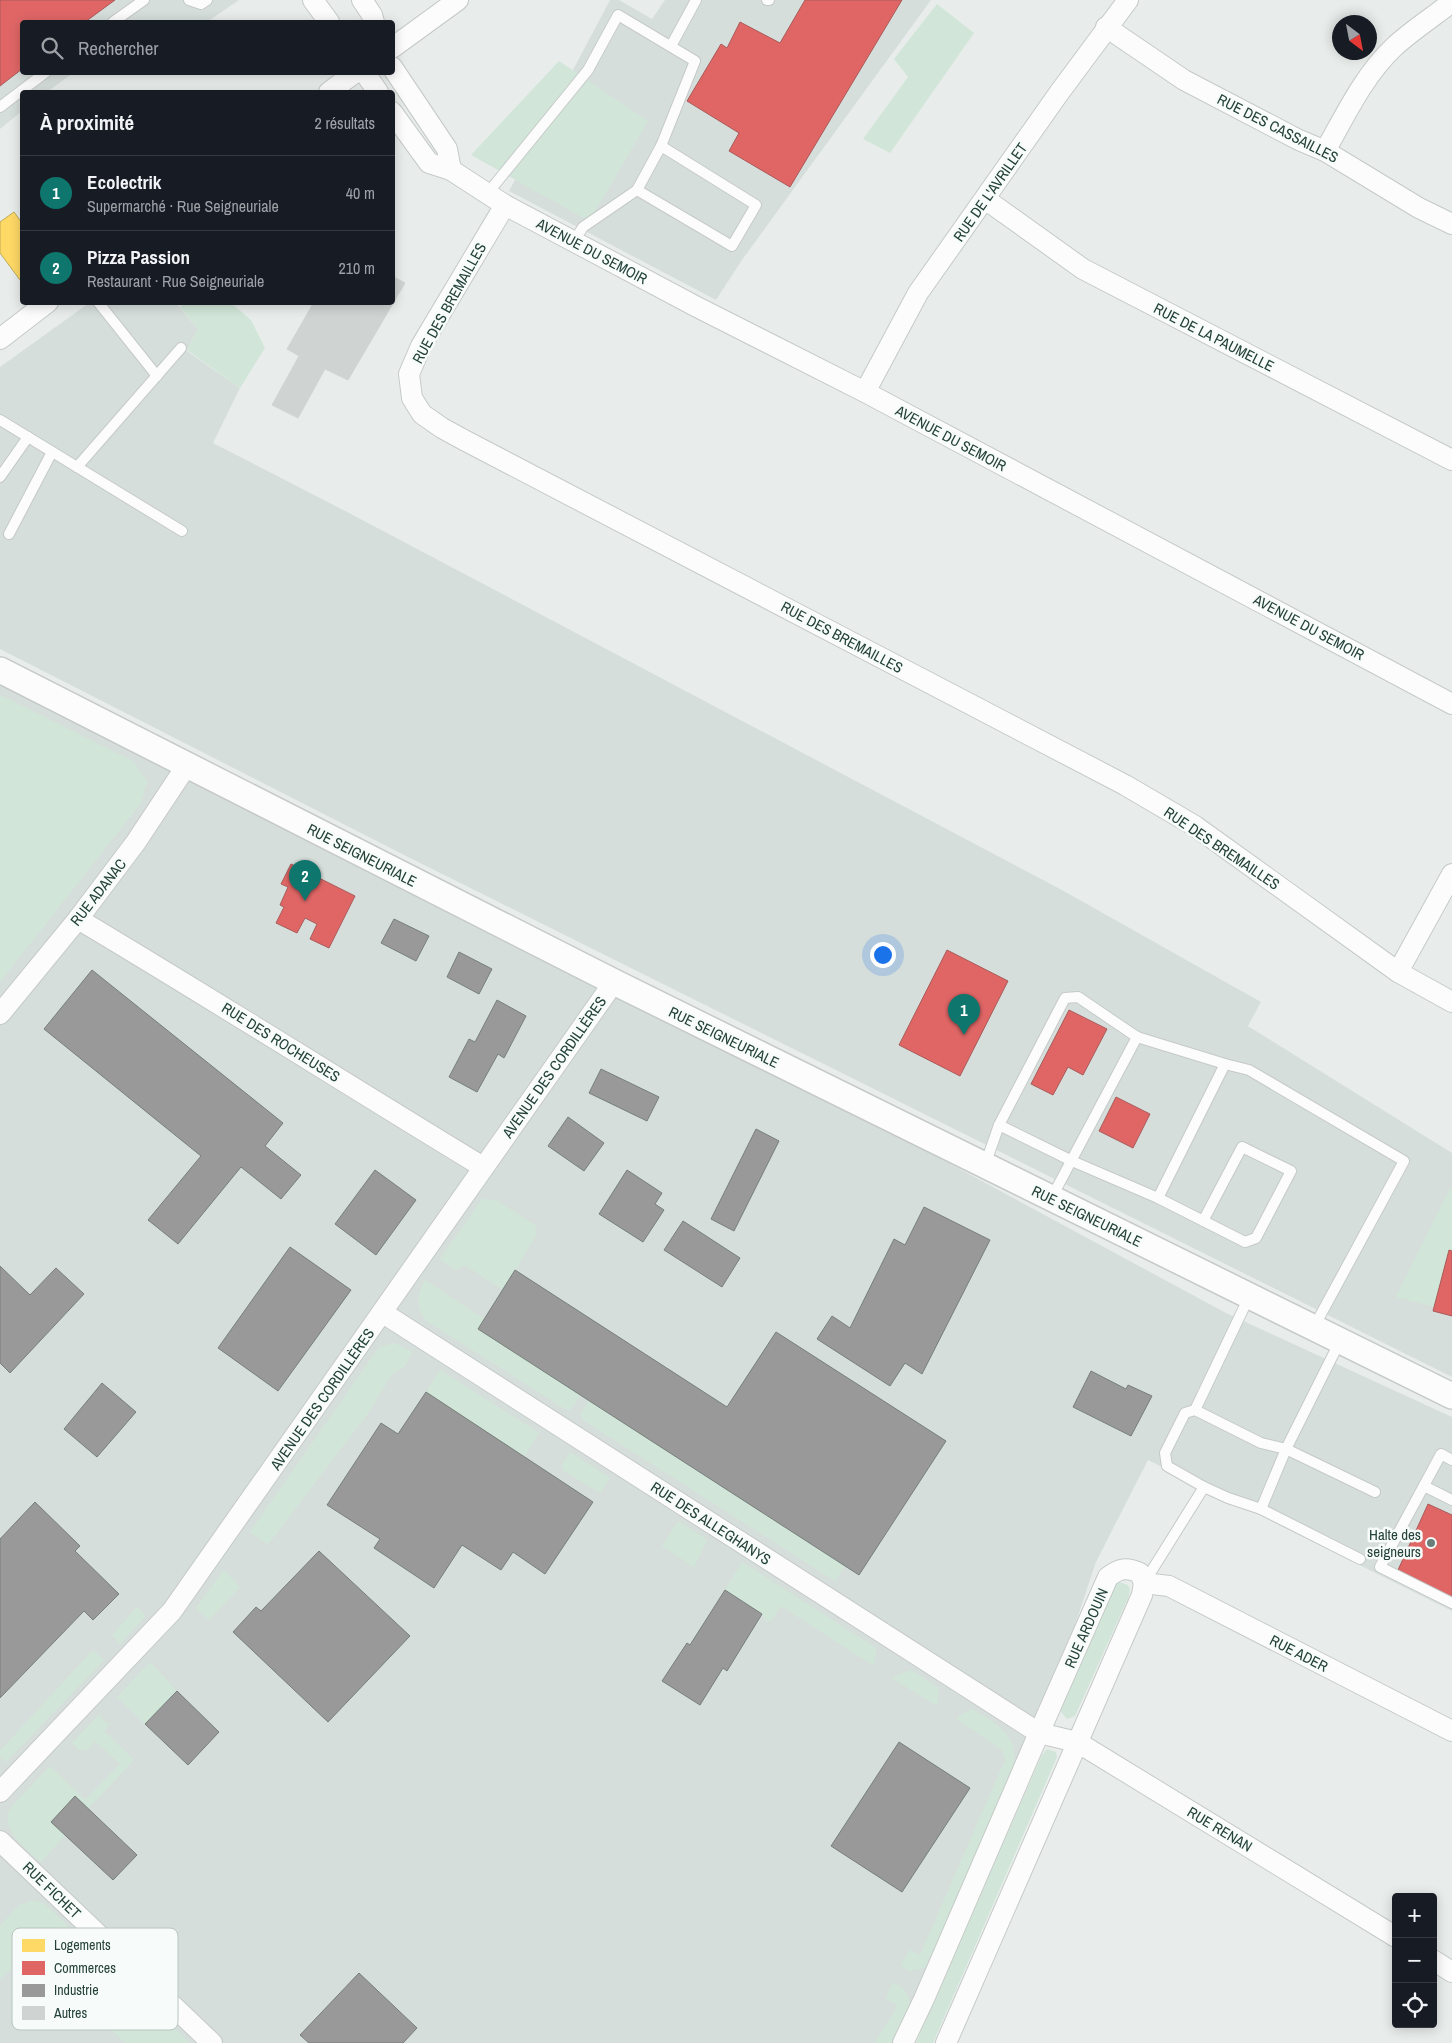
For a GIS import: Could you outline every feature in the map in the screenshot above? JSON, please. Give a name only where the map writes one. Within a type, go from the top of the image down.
[{"type":"street","points":[[313,0],[328,20]]},
{"type":"street","points":[[362,0],[373,20]]},
{"type":"street","points":[[395,46],[458,0]]},
{"type":"street","name":"RUE DE L'AVRILLET","points":[[865,392],[918,293],[1106,28],[1128,0]]},
{"type":"street","points":[[1325,151],[1358,94],[1393,48],[1452,2]]},
{"type":"street","name":"RUE DES CASSAILLES","points":[[1106,28],[1184,80],[1299,140],[1325,151],[1419,208],[1452,224]]},
{"type":"street","points":[[395,71],[447,149],[451,170]]},
{"type":"street","points":[[332,90],[352,75]]},
{"type":"street","points":[[366,75],[377,90]]},
{"type":"street","name":"AVENUE DU SEMOIR","points":[[395,116],[429,163],[451,170],[504,205],[697,307],[865,392],[1452,704]]},
{"type":"street","name":"RUE DE LA PAUMELLE","points":[[985,199],[1083,269],[1452,460]]},
{"type":"street","name":"RUE DES BREMAILLES","points":[[504,205],[421,346],[409,374],[412,398],[422,414],[442,428],[473,445],[1126,785],[1194,826],[1398,972],[1452,1002]]},
{"type":"street","points":[[0,339],[44,305]]},
{"type":"street","name":"RUE SEIGNEURIALE","points":[[0,670],[614,982],[1452,1396]]},
{"type":"street","name":"RUE ADANAC","points":[[0,1014],[78,919],[136,842],[187,765]]},
{"type":"street","points":[[1398,972],[1452,874]]},
{"type":"street","name":"RUE DES ROCHEUSES","points":[[78,919],[227,1008],[290,1050],[483,1167]]},
{"type":"street","name":"AVENUE DES CORDILLÈRES","points":[[0,1792],[172,1612],[614,982]]},
{"type":"street","name":"RUE DES ALLEGHANYS","points":[[383,1313],[1039,1733]]},
{"type":"street","name":"RUE ARDOUIN","points":[[903,2043],[1108,1577],[1118,1570],[1126,1568],[1140,1573],[1144,1583]]},
{"type":"street","points":[[946,2043],[1076,1742],[1142,1595],[1144,1583]]},
{"type":"street","name":"RUE ADER","points":[[1144,1583],[1169,1586],[1452,1731]]},
{"type":"street","name":"RUE RENAN","points":[[1039,1733],[1076,1742],[1392,1935]]},
{"type":"street","name":"RUE FICHET","points":[[0,1841],[91,1928]]},
{"type":"street","points":[[1437,1963],[1452,1972]]},
{"type":"street","name":"RUE FICHET","points":[[178,2011],[212,2043]]},
{"type":"lane","points":[[116,20],[144,0]]},
{"type":"lane","points":[[189,0],[201,4],[207,0]]},
{"type":"lane","points":[[671,46],[696,0]]},
{"type":"lane","points":[[486,194],[588,70],[618,15],[696,61],[661,146],[637,190],[583,227],[574,241]]},
{"type":"lane","points":[[22,90],[42,75]]},
{"type":"lane","points":[[0,107],[20,92]]},
{"type":"lane","points":[[637,190],[732,246],[756,205],[661,146]]},
{"type":"lane","points":[[100,305],[157,376]]},
{"type":"lane","points":[[77,467],[180,348]]},
{"type":"lane","points":[[0,420],[182,531]]},
{"type":"lane","points":[[0,477],[28,437]]},
{"type":"lane","points":[[9,534],[52,452]]},
{"type":"lane","points":[[985,1165],[999,1126],[1065,998],[1078,997],[1137,1037],[1249,1070],[1404,1161],[1314,1328]]},
{"type":"lane","points":[[1051,1198],[1137,1037]]},
{"type":"lane","points":[[1158,1198],[1225,1064]]},
{"type":"lane","points":[[999,1126],[1072,1161],[1158,1198],[1203,1221],[1245,1242],[1256,1238],[1291,1171],[1242,1147],[1203,1221]]},
{"type":"lane","points":[[1195,1410],[1249,1296]]},
{"type":"lane","points":[[1261,1509],[1286,1449],[1340,1340]]},
{"type":"lane","points":[[1360,1559],[1261,1509],[1228,1498],[1204,1487],[1167,1466],[1165,1453],[1185,1412],[1195,1410],[1261,1444],[1286,1449],[1375,1492]]},
{"type":"lane","points":[[1452,1460],[1441,1454],[1380,1567],[1452,1603]]},
{"type":"lane","points":[[1424,1486],[1452,1500]]},
{"type":"lane","points":[[1144,1583],[1204,1487]]},
{"type":"shaded area","points":[[0,0],[239,0],[210,20],[20,20],[20,75],[70,75],[50,90],[20,90],[20,113],[0,129]]},
{"type":"shaded area","points":[[610,0],[619,0],[652,19],[665,0],[931,0],[742,260],[716,300],[509,191]]},
{"type":"shaded area","points":[[86,305],[178,305],[198,329],[187,351],[240,388],[213,443],[1062,890],[1261,1002],[1248,1026],[1452,1153],[1452,1377],[408,857],[0,649],[0,367]]},
{"type":"shaded area","points":[[0,670],[614,982],[1226,1313],[1452,1417],[1452,1611],[1148,1460],[1096,1562],[1039,1733],[903,2043],[0,2043]]},
{"type":"green space","points":[[937,4],[974,33],[890,153],[863,139],[908,77],[894,59]]},
{"type":"green space","points":[[559,61],[648,121],[589,221],[471,155]]},
{"type":"green space","points":[[182,305],[233,305],[251,320],[265,348],[240,388],[187,350],[198,329],[180,307]]},
{"type":"green space","points":[[0,695],[134,762],[147,781],[141,803],[0,982]]},
{"type":"green space","points":[[1450,1189],[1452,1190],[1452,1251],[1449,1250],[1435,1307],[1396,1297]]},
{"type":"green space","points":[[482,1199],[496,1200],[535,1225],[537,1234],[503,1290],[465,1265],[455,1270],[440,1259]]},
{"type":"green space","points":[[425,1280],[484,1319],[478,1329],[581,1395],[570,1410],[565,1409],[427,1321],[423,1316],[418,1301]]},
{"type":"green space","points":[[394,1343],[413,1352],[404,1367],[393,1373],[366,1416],[267,1544],[250,1532],[375,1353],[380,1347]]},
{"type":"green space","points":[[440,1370],[539,1433],[524,1457],[426,1392]]},
{"type":"green space","points":[[589,1401],[845,1566],[835,1581],[583,1420],[581,1413]]},
{"type":"green space","points":[[570,1452],[610,1478],[600,1493],[563,1470],[562,1465]]},
{"type":"green space","points":[[678,1521],[707,1540],[694,1567],[662,1546]]},
{"type":"green space","points":[[742,1562],[876,1648],[874,1666],[781,1606],[772,1620],[766,1622],[762,1614],[725,1590]]},
{"type":"green space","points":[[224,1570],[240,1587],[208,1619],[196,1608]]},
{"type":"green space","points":[[1119,1582],[1128,1585],[1130,1589],[1129,1596],[1075,1716],[1067,1719],[1061,1712],[1061,1708],[1115,1585]]},
{"type":"green space","points":[[137,1607],[145,1616],[120,1644],[112,1635]]},
{"type":"green space","points":[[91,1652],[95,1652],[104,1660],[6,1762],[0,1757],[0,1751]]},
{"type":"green space","points":[[150,1662],[177,1691],[145,1724],[117,1697]]},
{"type":"green space","points":[[911,1670],[939,1688],[937,1706],[892,1678]]},
{"type":"green space","points":[[972,1709],[997,1725],[1009,1738],[1013,1747],[1013,1768],[927,1967],[910,1971],[901,1966],[909,1950],[920,1955],[1005,1760],[1002,1750],[957,1719]]},
{"type":"green space","points":[[99,1715],[109,1725],[104,1731],[134,1760],[88,1809],[75,1796],[51,1821],[65,1835],[41,1862],[11,1832],[8,1816],[10,1808],[50,1766],[85,1800],[120,1764],[95,1741],[88,1749],[79,1750],[72,1743]]},
{"type":"green space","points":[[1047,1749],[1056,1752],[1057,1757],[933,2043],[916,2043],[1042,1755]]},
{"type":"green space","points":[[34,1900],[45,1904],[70,1928],[12,1928],[12,1968],[0,1979],[0,1926],[19,1905]]},
{"type":"green space","points":[[893,1982],[905,1990],[911,2003],[891,2043],[874,2043],[893,2014],[897,2004],[886,1999]]},
{"type":"green space","points":[[111,2030],[176,2030],[190,2043],[125,2043]]},
{"type":"building: Logements","points":[[14,212],[20,220],[20,280],[0,253],[0,222]]},
{"type":"building: Commerces","points":[[0,0],[115,0],[88,20],[20,20],[20,71],[0,86]]},
{"type":"building: Commerces","points":[[805,0],[902,0],[790,187],[729,151],[739,133],[687,101],[721,44],[727,48],[740,22],[780,43]]},
{"type":"building: Commerces","points":[[291,864],[355,896],[329,948],[310,939],[317,924],[305,918],[297,933],[276,923],[284,907],[280,905],[288,887],[281,884]]},
{"type":"building: Commerces","points":[[947,950],[1008,981],[960,1076],[899,1045]]},
{"type":"building: Commerces","points":[[1069,1010],[1107,1029],[1083,1075],[1068,1067],[1053,1095],[1031,1084]]},
{"type":"building: Commerces","points":[[1116,1097],[1150,1114],[1133,1148],[1099,1131]]},
{"type":"building: Commerces","points":[[1449,1250],[1452,1251],[1452,1316],[1433,1311]]},
{"type":"building: Commerces","name":"Halte des seigneurs","points":[[1428,1504],[1452,1515],[1452,1597],[1398,1570]]},
{"type":"building: Industrie","points":[[394,919],[429,936],[416,961],[381,943]]},
{"type":"building: Industrie","points":[[459,952],[492,969],[479,994],[447,977]]},
{"type":"building: Industrie","points":[[92,970],[283,1123],[265,1146],[301,1175],[281,1199],[241,1167],[178,1244],[148,1220],[201,1156],[44,1029]]},
{"type":"building: Industrie","points":[[497,1000],[526,1016],[504,1058],[498,1054],[477,1092],[449,1077],[469,1039],[475,1042]]},
{"type":"building: Industrie","points":[[601,1069],[659,1097],[647,1121],[589,1093]]},
{"type":"building: Industrie","points":[[568,1117],[604,1143],[584,1171],[548,1146]]},
{"type":"building: Industrie","points":[[756,1129],[779,1141],[734,1231],[711,1219]]},
{"type":"building: Industrie","points":[[375,1170],[416,1200],[376,1255],[335,1224]]},
{"type":"building: Industrie","points":[[627,1170],[662,1193],[655,1204],[664,1210],[643,1242],[599,1214]]},
{"type":"building: Industrie","points":[[924,1207],[990,1240],[922,1374],[905,1363],[890,1386],[817,1339],[832,1316],[850,1328],[894,1239],[905,1245]]},
{"type":"building: Industrie","points":[[683,1221],[740,1258],[722,1287],[664,1250]]},
{"type":"building: Industrie","points":[[290,1247],[351,1290],[278,1391],[218,1348]]},
{"type":"building: Industrie","points":[[0,1266],[30,1295],[56,1268],[84,1294],[10,1373],[0,1363]]},
{"type":"building: Industrie","points":[[515,1270],[727,1407],[776,1332],[946,1441],[859,1575],[478,1329]]},
{"type":"building: Industrie","points":[[1091,1371],[1126,1389],[1128,1385],[1152,1396],[1131,1436],[1073,1407]]},
{"type":"building: Industrie","points":[[102,1383],[136,1412],[97,1457],[64,1429]]},
{"type":"building: Industrie","points":[[426,1392],[593,1502],[545,1574],[513,1552],[501,1570],[462,1545],[434,1588],[374,1548],[380,1539],[327,1505],[381,1423],[398,1434]]},
{"type":"building: Industrie","points":[[35,1502],[80,1546],[75,1551],[119,1594],[93,1620],[84,1611],[0,1698],[0,1539]]},
{"type":"building: Industrie","points":[[319,1551],[410,1636],[328,1722],[233,1632],[256,1607],[261,1611]]},
{"type":"building: Industrie","points":[[725,1590],[762,1614],[727,1671],[723,1668],[700,1705],[662,1681],[687,1643],[690,1645]]},
{"type":"building: Industrie","points":[[177,1691],[219,1732],[188,1765],[145,1724]]},
{"type":"building: Industrie","points":[[899,1742],[970,1788],[902,1892],[831,1846]]},
{"type":"building: Industrie","points":[[75,1796],[137,1855],[113,1880],[51,1822]]},
{"type":"building: Industrie","points":[[359,1973],[417,2028],[403,2043],[309,2043],[300,2035]]},
{"type":"building: Autres","points":[[395,278],[405,283],[395,300]]},
{"type":"building: Autres","points":[[312,305],[392,305],[348,380],[325,369],[298,418],[272,405],[299,356],[287,349]]},
{"type":"place","name":"Pizza Passion","points":[[305,901]]},
{"type":"place","name":"Ecolectrik","points":[[964,1035]]},
{"type":"place","name":"Halte des seigneurs","points":[[1431,1543]]}]
